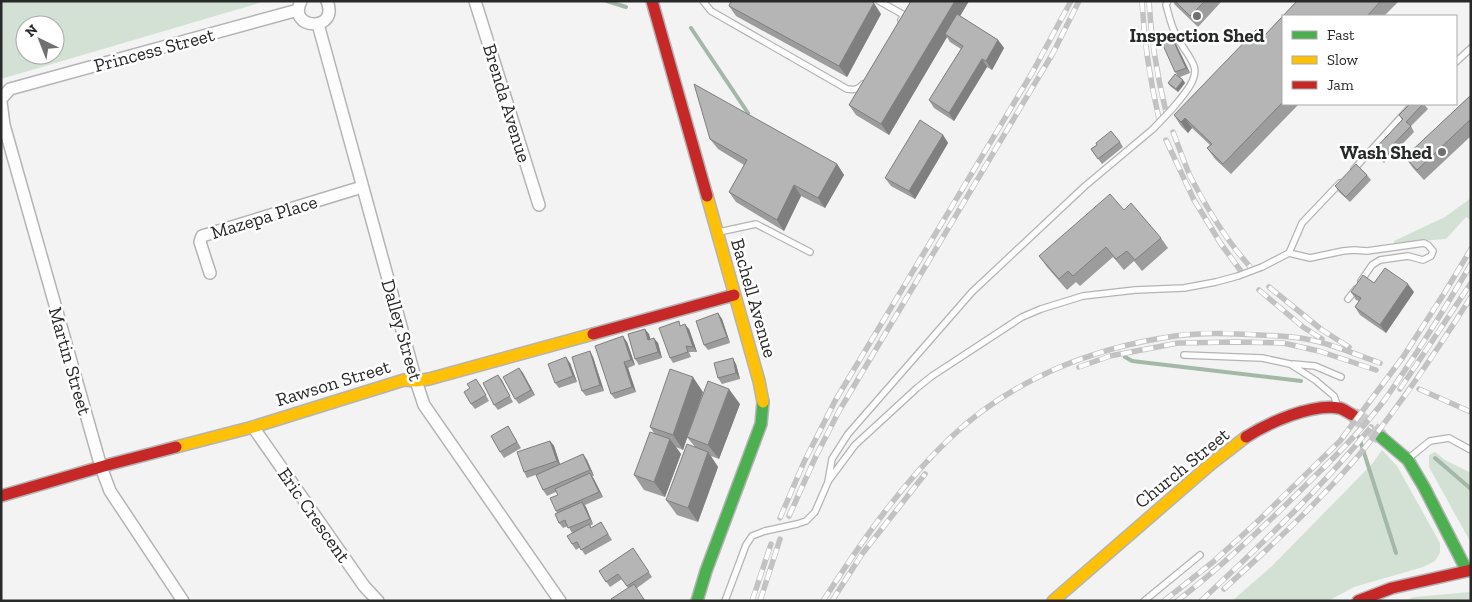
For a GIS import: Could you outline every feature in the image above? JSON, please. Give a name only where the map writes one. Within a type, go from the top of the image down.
[{"type":"main road","name":"Bachell Avenue","points":[[652,1],[762,392],[761,424],[706,571],[697,601]]},
{"type":"main road","name":"Rawson Street","points":[[1,496],[100,467],[253,427],[404,380],[429,379],[734,295]]},
{"type":"main road","points":[[1338,408],[1353,415]]},
{"type":"main road","name":"Church Street","points":[[1053,601],[1132,531],[1238,443],[1285,417],[1310,411],[1338,408]]},
{"type":"main road","points":[[1358,601],[1392,588],[1469,570],[1408,460],[1381,437]]},
{"type":"street","name":"Brenda Avenue","points":[[475,1],[539,204]]},
{"type":"street","points":[[299,6],[299,14],[304,22],[313,25],[322,22],[328,15],[328,2]]},
{"type":"street","name":"Princess Street","points":[[10,89],[299,6]]},
{"type":"street","name":"Dalley Street","points":[[318,24],[424,405],[560,601]]},
{"type":"street","name":"Martin Street","points":[[10,89],[1,101],[4,125],[100,467],[110,491],[183,601]]},
{"type":"street","name":"Mazepa Place","points":[[210,273],[200,242],[202,236],[362,187]]},
{"type":"street","name":"Eric Crescent","points":[[253,427],[364,586],[378,601]]},
{"type":"lane","points":[[703,1],[711,12],[847,88],[855,90],[860,88],[866,81]]},
{"type":"lane","points":[[879,1],[904,15],[899,23]]},
{"type":"lane","points":[[828,482],[832,459],[848,434],[972,292],[1085,186],[1153,129],[1172,110],[1187,90],[1194,78],[1195,71],[1175,35],[1166,6],[1168,1]]},
{"type":"lane","points":[[1457,61],[1471,48]]},
{"type":"lane","points":[[725,601],[746,545],[752,536],[806,521],[815,512],[828,482],[855,445],[932,376],[1022,317],[1041,309],[1083,296],[1135,290],[1184,288],[1216,282],[1262,267],[1289,253],[1302,223],[1381,141],[1412,105]]},
{"type":"lane","points":[[717,233],[756,224],[810,252]]},
{"type":"lane","points":[[1289,253],[1310,258],[1343,251],[1367,251],[1424,243],[1433,250],[1432,256],[1423,260],[1408,256],[1380,260],[1372,265],[1348,299]]},
{"type":"lane","points":[[1184,355],[1262,358],[1290,364],[1315,366],[1341,377]]},
{"type":"lane","points":[[1290,364],[1315,380],[1334,396],[1338,408]]},
{"type":"lane","points":[[1408,460],[1430,441],[1449,438],[1471,450]]},
{"type":"lane","points":[[1144,601],[1200,555]]},
{"type":"green space","points":[[1,1],[266,1],[65,60],[65,15],[15,15],[15,65],[49,65],[1,79]]},
{"type":"green space","points":[[1471,198],[1471,220],[1466,217],[1446,239],[1394,243],[1394,241],[1445,217]]},
{"type":"green space","points":[[1382,450],[1397,466],[1440,543],[1440,553],[1435,561],[1423,567],[1354,587],[1328,601],[1232,601],[1272,566],[1372,464]]},
{"type":"green space","points":[[1435,452],[1445,460],[1471,473],[1471,543],[1429,467],[1429,455]]},
{"type":"green space","points":[[1471,592],[1471,601],[1404,601],[1414,597]]},
{"type":"building","points":[[731,1],[871,1],[874,3],[839,66],[729,6]]},
{"type":"building","points":[[911,1],[955,1],[881,124],[849,105]]},
{"type":"building","points":[[1175,1],[1205,1],[1190,16]]},
{"type":"building","points":[[1297,1],[1381,1],[1368,15],[1284,15]]},
{"type":"building","points":[[957,14],[998,40],[986,61],[982,59],[949,113],[929,100],[963,46],[945,34]]},
{"type":"building","points":[[1282,17],[1282,103],[1223,164],[1207,148],[1212,144],[1185,118],[1181,122],[1174,115],[1257,29],[1264,36]]},
{"type":"building","points":[[1172,38],[1186,68],[1175,72],[1162,43]]},
{"type":"building","points":[[1175,74],[1183,80],[1176,89],[1168,83]]},
{"type":"building","points":[[694,84],[837,164],[818,198],[794,185],[777,220],[729,192],[747,160],[710,139]]},
{"type":"building","points":[[1471,95],[1471,119],[1417,170],[1405,157]]},
{"type":"building","points":[[1409,105],[1422,105],[1406,122],[1411,126],[1380,158],[1373,151],[1403,119],[1399,115]]},
{"type":"building","points":[[920,120],[943,135],[909,191],[885,178]]},
{"type":"building","points":[[1111,131],[1120,142],[1098,159],[1091,149]]},
{"type":"building","points":[[1356,164],[1367,175],[1346,197],[1335,186]]},
{"type":"building","points":[[1110,194],[1124,210],[1131,203],[1161,238],[1135,260],[1127,251],[1116,259],[1106,247],[1073,276],[1068,271],[1059,279],[1039,256]]},
{"type":"building","points":[[1385,268],[1408,284],[1380,325],[1355,307],[1361,298],[1351,292],[1363,275],[1374,283]]},
{"type":"building","points":[[718,313],[727,337],[704,345],[696,321]]},
{"type":"building","points":[[679,321],[680,326],[685,324],[693,347],[686,346],[688,352],[670,358],[659,328]]},
{"type":"building","points":[[645,329],[648,340],[654,338],[658,352],[635,359],[628,334]]},
{"type":"building","points":[[623,336],[631,360],[624,362],[632,387],[611,394],[595,346]]},
{"type":"building","points":[[590,351],[600,385],[582,391],[572,357]]},
{"type":"building","points":[[566,357],[573,376],[555,383],[548,364]]},
{"type":"building","points":[[733,358],[736,373],[718,378],[714,363]]},
{"type":"building","points":[[519,368],[531,390],[515,399],[503,377]]},
{"type":"building","points":[[670,369],[693,377],[673,435],[650,427]]},
{"type":"building","points":[[498,375],[510,396],[494,405],[483,383]]},
{"type":"building","points":[[476,379],[486,395],[471,404],[464,392],[470,388],[467,384]]},
{"type":"building","points":[[708,381],[729,389],[708,445],[687,437]]},
{"type":"building","points":[[508,426],[517,442],[500,452],[491,436]]},
{"type":"building","points":[[650,432],[670,439],[654,482],[634,475]]},
{"type":"building","points":[[550,441],[557,461],[524,472],[517,452]]},
{"type":"building","points":[[687,444],[708,452],[688,508],[666,500]]},
{"type":"building","points":[[583,454],[590,470],[543,490],[536,475]]},
{"type":"building","points":[[590,473],[599,492],[556,511],[550,498],[558,495],[555,489]]},
{"type":"building","points":[[582,502],[590,519],[568,528],[565,520],[559,523],[555,514]]},
{"type":"building","points":[[601,522],[608,534],[581,550],[577,542],[572,544],[567,536],[589,524],[591,528]]},
{"type":"building","points":[[633,548],[649,572],[627,586],[618,574],[606,582],[599,571]]},
{"type":"building","points":[[634,584],[645,601],[612,601],[611,599]]},
{"type":"waterway","points":[[607,1],[626,7]]},
{"type":"waterway","points":[[691,28],[748,113]]},
{"type":"waterway","points":[[1125,357],[1132,361],[1301,381]]},
{"type":"waterway","points":[[1359,437],[1396,553]]},
{"type":"waterway","points":[[1435,458],[1471,489]]},
{"type":"tunnel","points":[[1353,415],[1381,437]]},
{"type":"railway","points":[[780,518],[804,462],[835,401],[1032,73],[1071,1]]},
{"type":"railway","points":[[789,516],[839,411],[1053,53],[1079,1]]},
{"type":"railway","points":[[1142,1],[1148,60],[1159,119]]},
{"type":"railway","points":[[1149,1],[1155,57],[1166,112]]},
{"type":"railway","points":[[1173,132],[1190,176],[1204,201],[1218,225],[1253,270]]},
{"type":"railway","points":[[1166,140],[1194,200],[1221,244],[1243,274]]},
{"type":"railway","points":[[1164,601],[1213,562],[1256,523],[1340,441],[1403,357],[1471,249]]},
{"type":"railway","points":[[1177,601],[1263,527],[1360,430],[1386,398],[1471,264]]},
{"type":"railway","points":[[1400,389],[1471,283]]},
{"type":"railway","points":[[1269,287],[1322,330],[1349,347]]},
{"type":"railway","points":[[1259,290],[1303,327],[1322,339]]},
{"type":"railway","points":[[1224,589],[1311,507],[1359,455],[1417,378],[1471,297]]},
{"type":"railway","points":[[823,601],[881,517],[930,458],[972,419],[998,400],[1053,370],[1083,358],[1144,341],[1206,333],[1285,336],[1305,339],[1337,347],[1380,363]]},
{"type":"railway","points":[[1079,367],[1110,356],[1178,343],[1236,342],[1283,343],[1319,351],[1376,370]]},
{"type":"railway","points":[[1419,389],[1471,412]]},
{"type":"railway","points":[[1201,601],[1310,495],[1371,427]]},
{"type":"railway","points":[[832,601],[862,554],[925,474]]},
{"type":"railway","points":[[760,601],[780,539]]},
{"type":"railway","points":[[752,601],[771,544]]},
{"type":"traffic: fast","points":[[697,601],[706,571],[761,424],[763,402]]},
{"type":"traffic: fast","points":[[1381,437],[1408,460],[1467,571]]},
{"type":"traffic: slow","points":[[707,196],[759,381],[763,402]]},
{"type":"traffic: slow","points":[[176,447],[253,427],[404,380],[429,379],[593,334]]},
{"type":"traffic: slow","points":[[1053,601],[1211,464],[1246,437]]},
{"type":"traffic: jam","points":[[652,1],[707,196]]},
{"type":"traffic: jam","points":[[593,334],[734,295]]},
{"type":"traffic: jam","points":[[1246,437],[1278,420],[1316,408],[1339,408],[1353,415]]},
{"type":"traffic: jam","points":[[1,496],[176,447]]},
{"type":"traffic: jam","points":[[1358,601],[1392,588],[1471,570]]},
{"type":"place","name":"Inspection Shed","points":[[1197,16]]},
{"type":"place","name":"Wash Shed","points":[[1442,152]]}]
